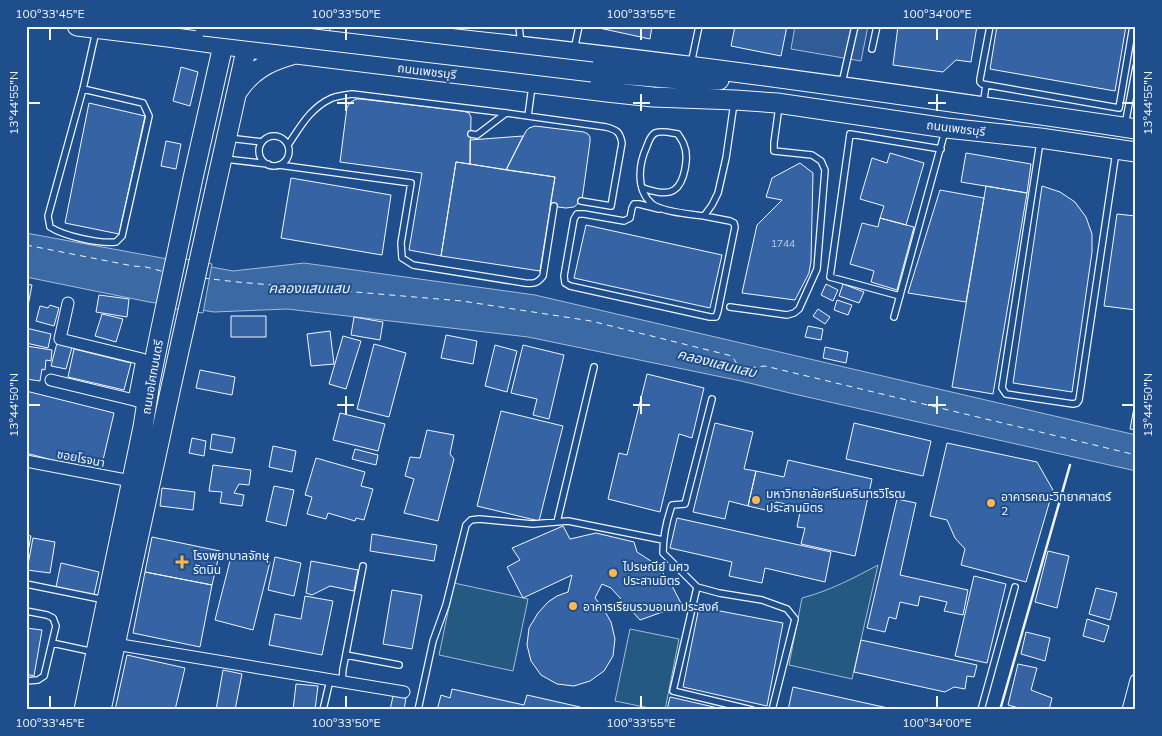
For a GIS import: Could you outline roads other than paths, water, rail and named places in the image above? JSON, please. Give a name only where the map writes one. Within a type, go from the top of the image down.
[{"type":"main road","name":"ถนนเพชรบุรี","points":[[77,26],[533,84],[654,97],[734,100],[778,104],[1136,152]]},
{"type":"main road","name":"ถนนเพชรบุรี","points":[[204,26],[592,72],[691,73],[778,78],[982,107],[1122,124]]},
{"type":"main road","name":"ถนนอโศกมนตรี","points":[[84,710],[131,481],[141,402],[150,382],[227,26]]},
{"type":"main road","name":"ถนนอโศกมนตรี","points":[[101,710],[251,26]]},
{"type":"main road","name":"ถนนเพชรบุรี","points":[[339,26],[402,31],[574,52],[691,73],[778,104]]},
{"type":"main road","points":[[394,66],[384,58],[382,52],[383,45],[391,35],[402,31]]},
{"type":"main road","points":[[168,37],[196,48],[201,52],[210,65],[214,86]]},
{"type":"main road","points":[[235,96],[251,74],[293,54]]},
{"type":"street","points":[[51,380],[141,402],[142,359],[60,339],[68,303]]},
{"type":"street","name":"ซอยโรจนา","points":[[26,461],[131,481]]},
{"type":"street","points":[[115,644],[404,692]]},
{"type":"street","points":[[1128,710],[1136,680]]},
{"type":"lane","points":[[519,26],[522,47]]},
{"type":"lane","points":[[574,52],[579,26]]},
{"type":"lane","points":[[691,73],[699,26]]},
{"type":"lane","points":[[840,87],[854,26]]},
{"type":"lane","points":[[872,49],[877,26]]},
{"type":"lane","points":[[990,26],[980,82],[986,85],[1119,108]]},
{"type":"lane","points":[[1122,124],[1119,108],[1134,26]]},
{"type":"lane","points":[[83,88],[143,103],[149,116],[122,236],[116,242],[107,243],[59,233],[50,227],[48,216],[83,88],[87,27]]},
{"type":"lane","points":[[1122,124],[1133,99],[1136,66]]},
{"type":"lane","points":[[528,116],[533,84]]},
{"type":"lane","points":[[982,107],[986,85]]},
{"type":"lane","points":[[288,145],[315,108],[334,98],[352,94],[386,100],[528,116],[606,127],[615,130],[620,136],[622,143],[611,206],[581,201]]},
{"type":"lane","points":[[704,216],[718,193],[726,158],[734,100]]},
{"type":"lane","points":[[730,306],[787,315],[794,313],[799,309],[817,270],[825,170],[821,161],[812,155],[774,151],[778,104]]},
{"type":"lane","points":[[471,134],[477,135],[506,113]]},
{"type":"lane","points":[[894,317],[946,128]]},
{"type":"lane","points":[[642,188],[666,192],[674,190],[682,179],[686,166],[685,146],[678,134],[660,132],[650,137],[640,166],[642,188],[646,198],[659,208]]},
{"type":"lane","points":[[900,296],[830,277],[850,134],[941,149]]},
{"type":"lane","points":[[270,165],[262,159],[260,149],[262,142],[268,137],[278,136],[288,145],[289,154],[284,162],[280,164]]},
{"type":"lane","points":[[226,138],[262,142]]},
{"type":"lane","points":[[1040,138],[1002,388],[1006,394],[1073,404],[1078,403],[1116,150]]},
{"type":"lane","points":[[222,159],[270,165],[280,164],[411,183],[401,243],[402,258],[413,265],[525,283],[534,284],[543,276],[554,206]]},
{"type":"lane","points":[[634,204],[638,204],[704,216],[730,221],[734,223],[735,227],[716,316],[710,317],[570,286],[565,282],[564,276],[574,219],[578,214],[624,221],[630,218],[634,204]]},
{"type":"lane","points":[[557,522],[594,367]]},
{"type":"lane","points":[[712,399],[685,504],[672,505],[665,523],[663,553],[697,587],[719,593],[762,600],[787,609],[795,619],[772,710]]},
{"type":"lane","points":[[418,710],[433,641],[446,605],[466,525],[471,520],[479,519],[533,524],[568,521],[663,540]]},
{"type":"lane","points":[[342,682],[363,566]]},
{"type":"lane","points":[[26,584],[107,601]]},
{"type":"lane","points":[[697,587],[673,691],[752,710]]},
{"type":"lane","points":[[981,710],[1015,587]]},
{"type":"lane","points":[[26,611],[47,615],[53,618],[56,626],[44,676],[38,680],[26,681]]},
{"type":"lane","points":[[52,643],[96,652]]},
{"type":"lane","points":[[346,655],[399,665]]},
{"type":"lane","points":[[323,710],[330,680]]},
{"type":"water","name":"คลองแสนแสบ","points":[[26,233],[233,271],[304,263],[535,295],[1136,435],[1136,471],[741,381],[528,337],[287,309],[214,312],[149,302],[26,277]]},
{"type":"waterway","points":[[1134,710],[1136,703]]},
{"type":"place","name":"มหาวิทยาลัยศรีนครินทรวิโรฒ ประสานมิตร","points":[[756,500]]},
{"type":"place","name":"อาคารคณะวิทยาศาสตร์ 2","points":[[991,503]]},
{"type":"place","name":"โรงพยาบาลจักษุ รัตนิน","points":[[182,562]]},
{"type":"place","name":"ไปรษณีย์ มศว ประสานมิตร","points":[[613,573]]},
{"type":"place","name":"อาคารเรียนรวมอเนกประสงค์","points":[[573,606]]}]
